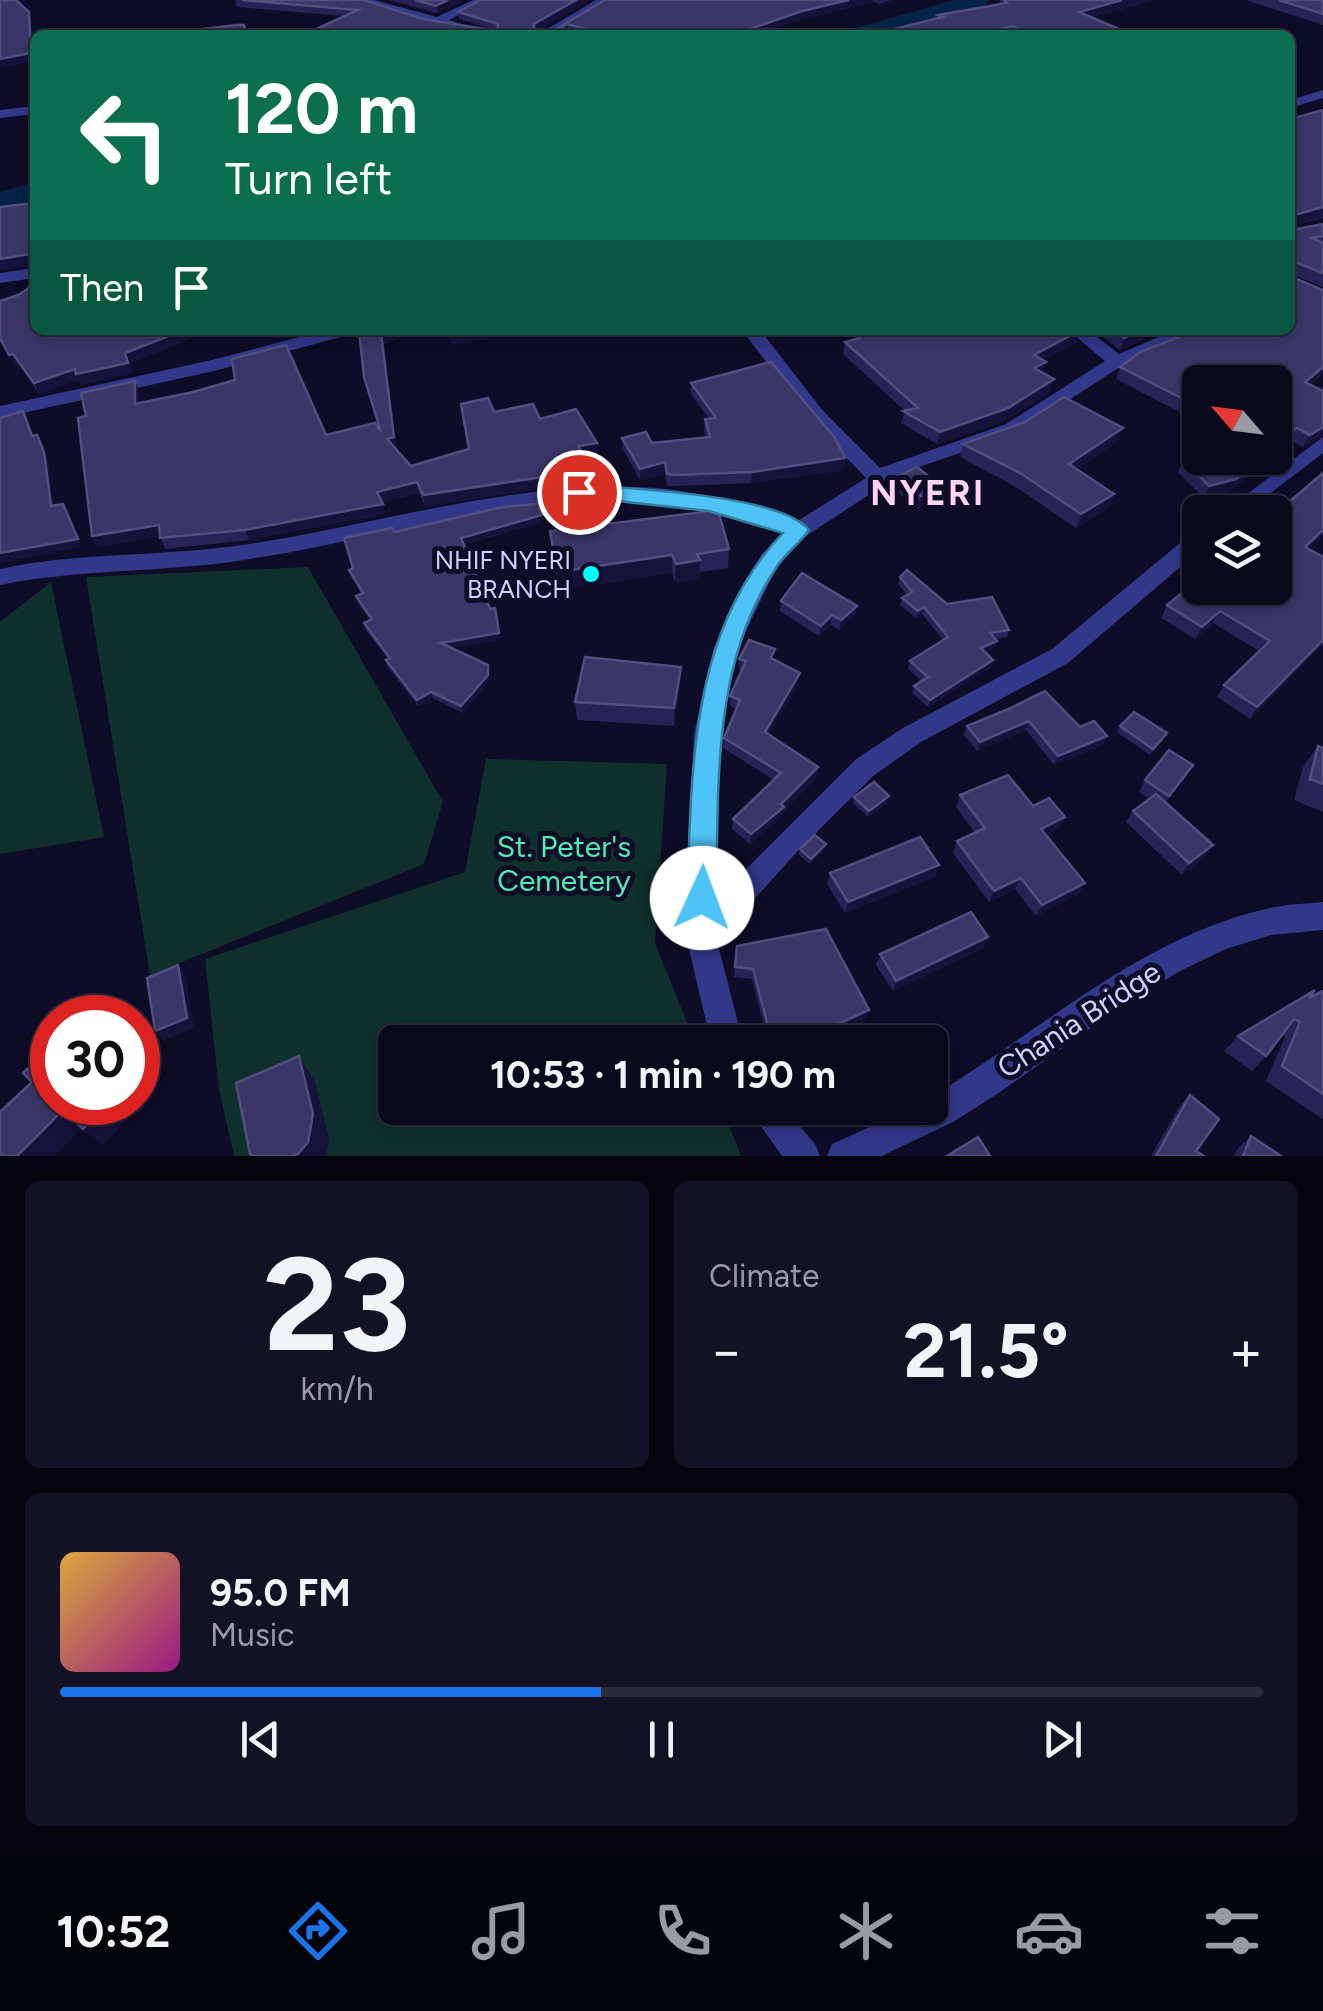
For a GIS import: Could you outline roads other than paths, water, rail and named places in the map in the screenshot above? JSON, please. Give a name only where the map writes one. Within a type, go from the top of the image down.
[{"type":"street","points":[[361,0],[470,30]]},
{"type":"street","points":[[436,22],[482,0]]},
{"type":"street","points":[[551,30],[604,0]]},
{"type":"street","points":[[1295,102],[1323,94]]},
{"type":"street","points":[[0,114],[30,111]]},
{"type":"street","points":[[0,278],[30,274]]},
{"type":"street","points":[[0,412],[214,365],[327,335]]},
{"type":"street","points":[[754,335],[817,416],[878,478]]},
{"type":"street","points":[[1084,335],[1117,360]]},
{"type":"street","points":[[723,1025],[700,936],[707,734],[726,646],[769,561],[798,530],[896,468],[1012,428],[1117,360],[1181,335]]},
{"type":"street","points":[[1255,495],[1323,443]]},
{"type":"street","points":[[0,576],[67,564],[250,552],[512,499],[579,492],[709,504],[762,515],[798,530]]},
{"type":"street","points":[[700,936],[785,844],[864,768],[912,735],[1060,656],[1182,553]]},
{"type":"street","name":"Chania Bridge","points":[[844,1156],[941,1110],[1168,962],[1235,930],[1284,916],[1323,916]]},
{"type":"street","points":[[778,1125],[803,1156]]},
{"type":"waterway","points":[[874,30],[978,0]]},
{"type":"waterway","points":[[0,201],[30,192]]},
{"type":"place","name":"NHIF NYERI BRANCH","points":[[591,574]]},
{"type":"district","name":"NYERI","points":[[928,493]]},
{"type":"park label","name":"St. Peter's Cemetery","points":[[564,864]]}]
